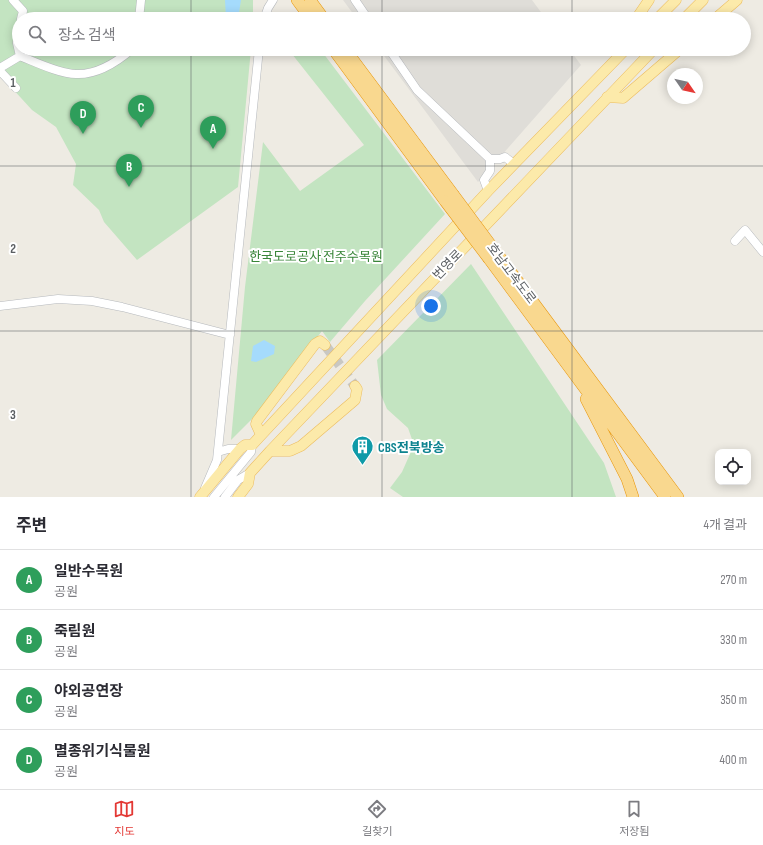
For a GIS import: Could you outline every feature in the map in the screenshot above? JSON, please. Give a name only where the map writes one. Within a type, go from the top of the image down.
[{"type":"highway","points":[[297,0],[306,12]]},
{"type":"highway","points":[[310,0],[319,12]]},
{"type":"highway","name":"호남고속도로","points":[[338,56],[449,197],[678,497]]},
{"type":"highway","name":"호남고속도로","points":[[350,56],[449,197]]},
{"type":"highway","name":"호남고속도로","points":[[493,255],[580,381],[666,497]]},
{"type":"highway","points":[[580,381],[581,389],[624,473],[633,497]]},
{"type":"main road","points":[[641,12],[649,0]]},
{"type":"main road","points":[[663,12],[676,0]]},
{"type":"main road","points":[[691,12],[703,0]]},
{"type":"main road","points":[[723,12],[737,0]]},
{"type":"main road","name":"번영로","points":[[252,445],[488,191],[619,56]]},
{"type":"main road","name":"번영로","points":[[250,473],[647,56]]},
{"type":"main road","points":[[607,97],[623,98],[672,56]]},
{"type":"main road","points":[[261,435],[256,424],[257,421],[315,344],[320,340],[325,345]]},
{"type":"main road","points":[[270,451],[290,451],[301,446],[355,400],[357,389],[355,386]]},
{"type":"main road","points":[[202,494],[240,449],[245,445],[252,445]]},
{"type":"main road","points":[[238,497],[248,484],[250,473]]},
{"type":"street","points":[[13,0],[22,12]]},
{"type":"street","points":[[140,12],[141,0]]},
{"type":"street","points":[[267,12],[273,0]]},
{"type":"street","points":[[355,0],[363,12]]},
{"type":"street","points":[[16,88],[0,69],[20,56],[51,68],[76,74],[97,71],[124,56]]},
{"type":"street","points":[[202,494],[217,460],[258,56]]},
{"type":"street","points":[[394,56],[417,90],[490,159],[500,159],[505,157],[514,164]]},
{"type":"street","points":[[488,191],[484,180],[490,171],[490,159]]},
{"type":"street","points":[[735,241],[745,230],[763,252]]},
{"type":"street","points":[[0,306],[58,299],[92,301],[137,310],[230,335]]},
{"type":"street","name":"번영로","points":[[214,497],[251,452],[252,445]]},
{"type":"street","points":[[218,452],[228,449],[240,449]]},
{"type":"street","name":"번영로","points":[[225,497],[238,480],[250,473]]},
{"type":"shaded area","points":[[343,0],[532,0],[541,12],[352,12]]},
{"type":"shaded area","points":[[384,56],[574,56],[581,65],[478,182]]},
{"type":"green space","points":[[0,0],[253,0],[253,12],[12,12],[12,56],[250,56],[238,187],[137,260],[104,222],[99,210],[73,185],[76,164],[56,127],[32,110],[0,75]]},
{"type":"green space","name":"한국도로공사 전주수목원","points":[[294,56],[325,56],[445,214],[365,301],[330,342],[322,331],[259,412],[231,440],[245,287],[263,142],[300,191],[364,145]]},
{"type":"green space","points":[[471,264],[604,463],[616,497],[403,497],[390,488],[402,472],[414,445],[408,428],[387,409],[381,395],[377,360]]},
{"type":"water","points":[[225,0],[241,0],[239,12],[226,12]]},
{"type":"water","points":[[264,340],[275,346],[274,354],[256,362],[251,361],[253,346]]},
{"type":"tunnel","points":[[325,345],[355,386]]},
{"type":"place","name":"야외공연장","points":[[141,128]]},
{"type":"place","name":"멸종위기식물원","points":[[83,134]]},
{"type":"place","name":"일반수목원","points":[[213,149]]},
{"type":"place","name":"죽림원","points":[[129,187]]},
{"type":"place","name":"CBS전북방송","points":[[363,466]]}]
